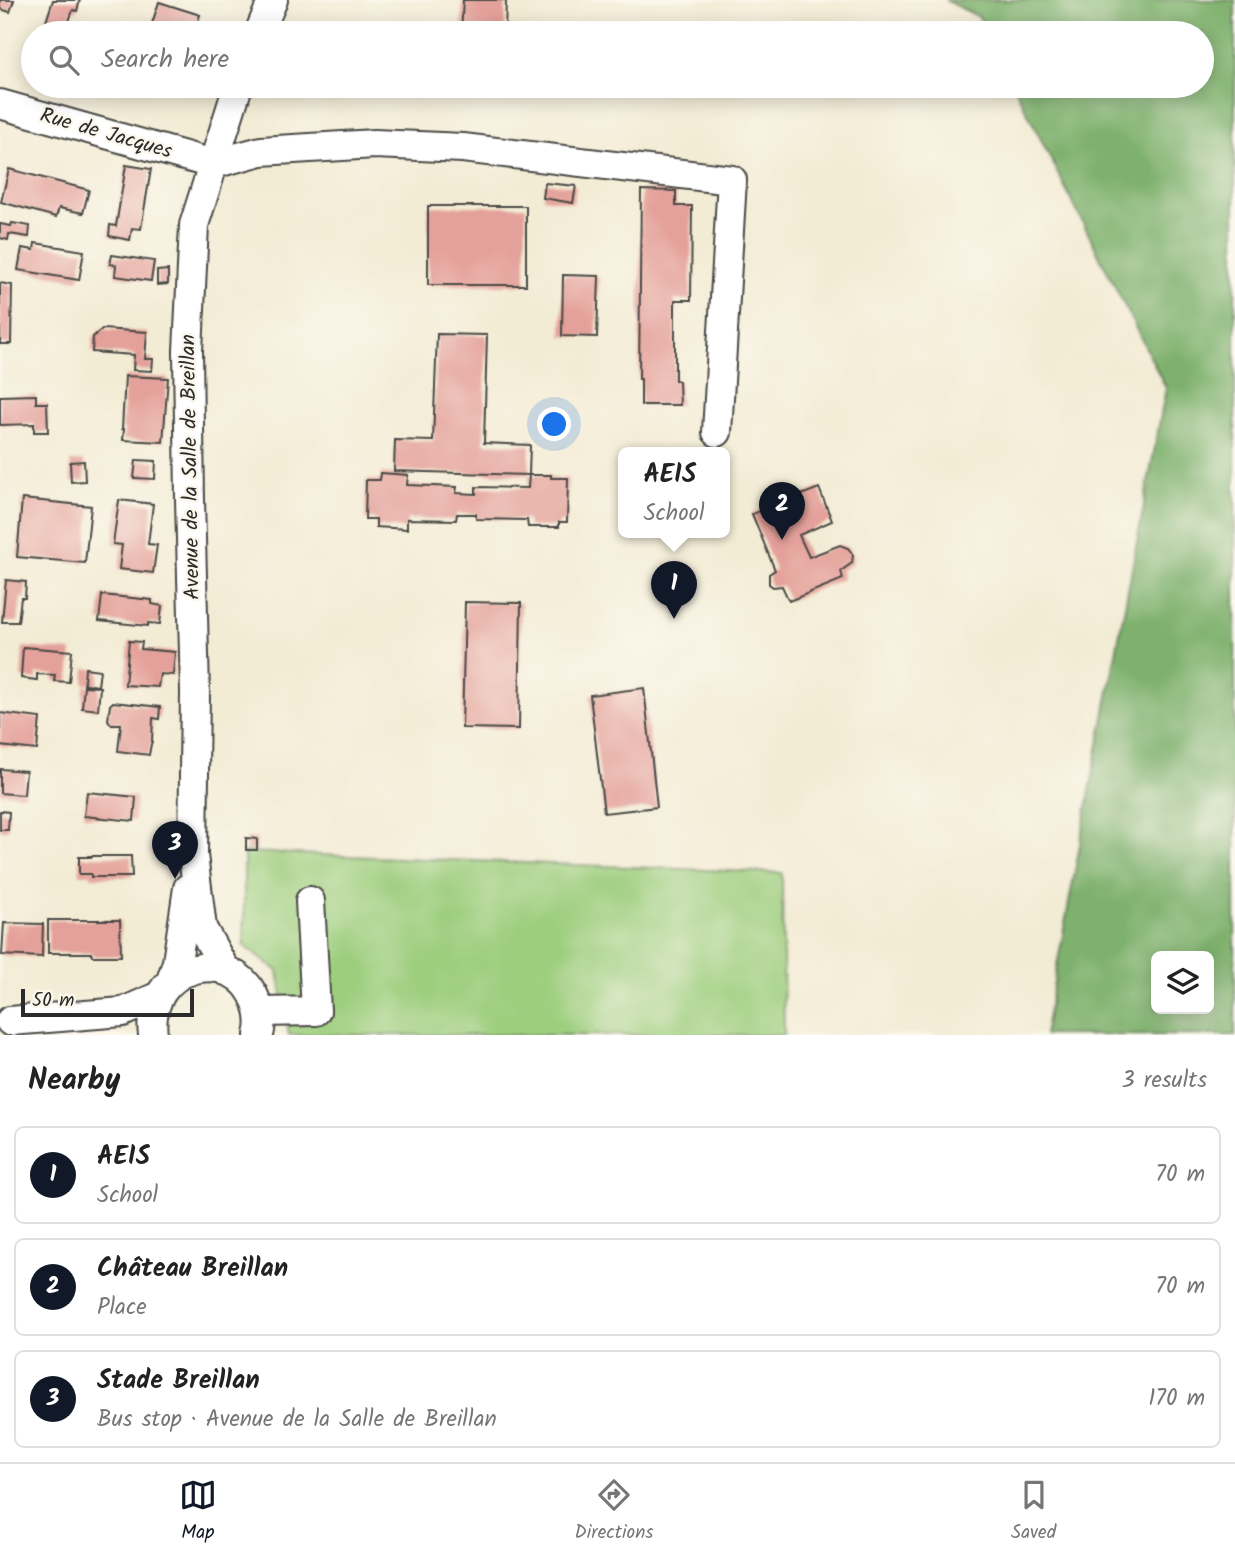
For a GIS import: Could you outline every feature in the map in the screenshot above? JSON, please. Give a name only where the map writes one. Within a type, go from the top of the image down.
[{"type":"street","points":[[264,21],[272,0]]},
{"type":"street","name":"Avenue de la Salle de Breillan","points":[[234,98],[194,225],[188,351],[195,692],[193,855],[201,928],[226,971],[242,981],[254,995],[260,1024]]},
{"type":"street","name":"Rue de Jacques","points":[[0,104],[213,164]]},
{"type":"street","points":[[213,164],[261,151],[375,144],[463,148],[732,180],[717,432]]},
{"type":"street","name":"Avenue de la Salle de Breillan","points":[[153,1035],[153,1009],[177,962],[193,855]]},
{"type":"street","points":[[260,1024],[316,1011],[310,901]]},
{"type":"street","points":[[5,1021],[123,1012],[165,988],[183,973],[197,968],[226,971]]},
{"type":"street","points":[[5,1021],[97,1035]]},
{"type":"green space","points":[[945,0],[1235,0],[1235,1035],[1044,1035],[1166,388],[1020,98],[1214,98],[1214,21],[981,21],[979,17]]},
{"type":"green space","points":[[244,852],[782,873],[784,1035],[289,1035],[278,971],[244,946]]},
{"type":"building","points":[[0,0],[14,0],[10,12],[0,9]]},
{"type":"building","points":[[53,0],[80,0],[77,11],[73,10],[69,21],[46,21]]},
{"type":"building","points":[[463,0],[506,0],[505,21],[462,21]]},
{"type":"building","points":[[159,2],[200,15],[198,21],[153,21]]},
{"type":"building","points":[[126,165],[151,169],[141,229],[132,228],[130,240],[109,236],[110,225],[116,226]]},
{"type":"building","points":[[9,169],[89,190],[83,213],[59,208],[56,217],[1,202]]},
{"type":"building","points":[[545,183],[576,186],[573,203],[543,198]]},
{"type":"building","points":[[641,190],[676,191],[676,206],[692,206],[691,300],[675,300],[675,380],[679,381],[680,405],[641,405]]},
{"type":"building","points":[[428,206],[526,206],[526,285],[428,285]]},
{"type":"building","points":[[12,223],[30,226],[29,237],[9,234],[8,240],[0,238],[0,224],[11,226]]},
{"type":"building","points":[[35,243],[84,251],[79,280],[18,270],[22,248],[34,250]]},
{"type":"building","points":[[112,255],[154,261],[151,281],[115,276],[116,265],[110,264]]},
{"type":"building","points":[[168,270],[168,284],[157,285],[157,271]]},
{"type":"building","points":[[563,275],[599,276],[597,337],[562,336]]},
{"type":"building","points":[[0,283],[12,285],[11,344],[0,344]]},
{"type":"building","points":[[102,329],[147,332],[145,359],[153,359],[152,371],[133,370],[134,355],[92,352],[93,337]]},
{"type":"building","points":[[437,334],[487,335],[484,443],[530,445],[529,475],[394,471],[395,440],[433,441]]},
{"type":"building","points":[[125,376],[168,378],[163,442],[123,440]]},
{"type":"building","points":[[36,395],[36,403],[47,403],[48,432],[34,432],[34,424],[0,425],[0,396]]},
{"type":"building","points":[[136,460],[156,461],[155,479],[134,478]]},
{"type":"building","points":[[84,461],[85,481],[71,482],[70,462]]},
{"type":"building","points":[[381,473],[408,475],[407,485],[457,487],[456,493],[476,494],[476,487],[528,488],[529,475],[568,478],[567,522],[559,522],[559,527],[528,527],[527,520],[476,519],[476,514],[457,514],[456,520],[407,519],[407,529],[376,527],[376,519],[365,519],[366,480],[380,480]]},
{"type":"building","points":[[819,488],[832,521],[799,535],[809,557],[840,545],[848,548],[853,555],[852,563],[841,571],[843,579],[789,601],[782,586],[773,587],[769,584],[769,574],[775,570],[752,514]]},
{"type":"building","points":[[22,499],[91,506],[85,563],[17,557]]},
{"type":"building","points":[[119,500],[153,504],[148,544],[157,545],[153,573],[119,569],[122,545],[113,544]]},
{"type":"building","points":[[6,580],[26,582],[25,598],[21,598],[18,622],[2,622]]},
{"type":"building","points":[[102,595],[152,600],[152,604],[162,606],[160,624],[148,623],[148,626],[99,621]]},
{"type":"building","points":[[465,602],[521,603],[519,729],[462,728]]},
{"type":"building","points":[[129,641],[142,642],[141,649],[175,652],[173,675],[160,674],[158,687],[125,685]]},
{"type":"building","points":[[23,647],[72,651],[69,682],[54,681],[55,675],[37,674],[37,680],[21,678]]},
{"type":"building","points":[[85,668],[100,670],[98,686],[84,684]]},
{"type":"building","points":[[84,686],[100,687],[98,710],[82,708]]},
{"type":"building","points":[[644,688],[657,807],[604,813],[590,695]]},
{"type":"building","points":[[113,702],[160,707],[159,719],[153,718],[149,755],[118,751],[121,724],[111,724],[108,720]]},
{"type":"building","points":[[0,713],[40,718],[37,750],[0,746]]},
{"type":"building","points":[[0,769],[26,771],[24,795],[0,793]]},
{"type":"building","points":[[87,792],[136,797],[134,821],[84,816]]},
{"type":"building","points":[[0,811],[9,812],[8,830],[0,830]]},
{"type":"building","points":[[246,838],[257,839],[257,850],[246,850]]},
{"type":"building","points":[[131,856],[132,877],[91,877],[91,874],[79,874],[79,857]]},
{"type":"building","points":[[48,920],[120,920],[121,956],[48,953]]},
{"type":"building","points":[[4,923],[43,924],[42,957],[2,955]]},
{"type":"place","name":"Château Breillan","points":[[782,540]]},
{"type":"place","name":"AEIS","points":[[674,619]]},
{"type":"place","name":"Stade Breillan","points":[[175,879]]}]
